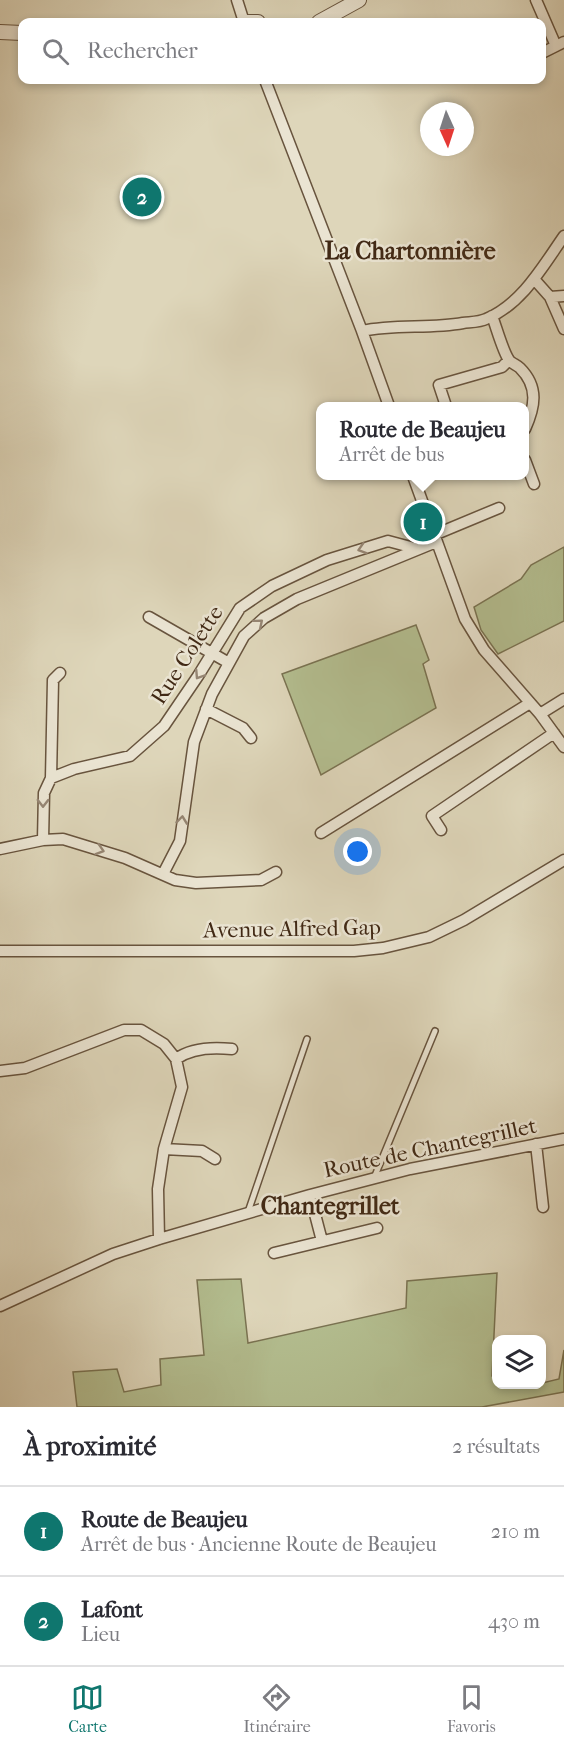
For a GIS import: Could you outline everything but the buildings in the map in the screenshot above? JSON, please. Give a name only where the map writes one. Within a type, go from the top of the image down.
[{"type":"street","points":[[237,0],[244,18]]},
{"type":"street","points":[[536,0],[546,18]]},
{"type":"street","points":[[326,18],[355,1]]},
{"type":"street","points":[[546,18],[560,44],[546,51]]},
{"type":"street","points":[[0,32],[18,33]]},
{"type":"street","points":[[267,84],[362,331],[387,402]]},
{"type":"street","points":[[362,331],[378,328],[452,325],[485,320],[507,306],[529,286],[564,236]]},
{"type":"street","points":[[534,279],[550,297],[564,329]]},
{"type":"street","points":[[550,297],[564,296]]},
{"type":"street","points":[[492,316],[509,360],[528,378],[535,402],[529,421]]},
{"type":"street","points":[[445,402],[439,386],[502,367],[509,360]]},
{"type":"street","points":[[529,470],[534,484]]},
{"type":"street","points":[[414,480],[465,620],[484,650],[540,714],[564,747]]},
{"type":"street","points":[[163,874],[180,841],[194,742],[212,694],[244,636],[264,618],[297,599],[418,549],[499,508]]},
{"type":"street","name":"Rue Colette","points":[[51,778],[74,769],[130,756],[164,726],[240,608],[272,586],[327,560],[388,541],[418,549]]},
{"type":"street","points":[[148,617],[229,663]]},
{"type":"street","points":[[43,840],[44,793],[51,778],[53,681],[60,673]]},
{"type":"street","points":[[540,714],[564,699]]},
{"type":"street","points":[[321,832],[530,703]]},
{"type":"street","points":[[206,709],[243,729],[251,738]]},
{"type":"street","points":[[441,830],[432,816],[554,733]]},
{"type":"street","points":[[0,849],[43,840],[63,839],[124,858],[175,880],[196,883],[261,880],[276,872]]},
{"type":"street","name":"Avenue Alfred Gap","points":[[0,951],[354,951],[383,948],[429,937],[446,929],[564,860]]},
{"type":"street","points":[[0,1071],[25,1068],[124,1030],[141,1030],[164,1044],[176,1059],[182,1087],[164,1149],[158,1189],[159,1239]]},
{"type":"street","points":[[176,1059],[184,1053],[217,1047],[232,1049]]},
{"type":"street","name":"Route de Chantegrillet","points":[[2,1302],[113,1254],[248,1212],[410,1169],[564,1139]]},
{"type":"street","points":[[536,1144],[543,1207]]},
{"type":"street","points":[[164,1149],[202,1151],[215,1160]]},
{"type":"street","points":[[310,1195],[321,1241]]},
{"type":"street","points":[[274,1253],[377,1228]]},
{"type":"lane","points":[[374,1178],[435,1031]]},
{"type":"lane","points":[[248,1212],[307,1039]]},
{"type":"green space","points":[[564,547],[564,621],[498,654],[481,630],[474,607],[521,579],[531,565]]},
{"type":"green space","points":[[416,625],[429,660],[423,664],[436,708],[321,775],[282,674]]},
{"type":"green space","points":[[497,1273],[494,1335],[492,1335],[492,1389],[546,1389],[546,1382],[559,1379],[564,1350],[564,1392],[482,1407],[77,1407],[73,1372],[117,1369],[124,1392],[161,1385],[160,1359],[204,1355],[197,1280],[241,1279],[248,1343],[406,1308],[407,1281]]},
{"type":"place","name":"Lafont","points":[[142,197]]},
{"type":"place","name":"Route de Beaujeu","points":[[423,522]]},
{"type":"district","name":"La Chartonnière","points":[[410,251]]},
{"type":"district","name":"Chantegrillet","points":[[330,1206]]}]
